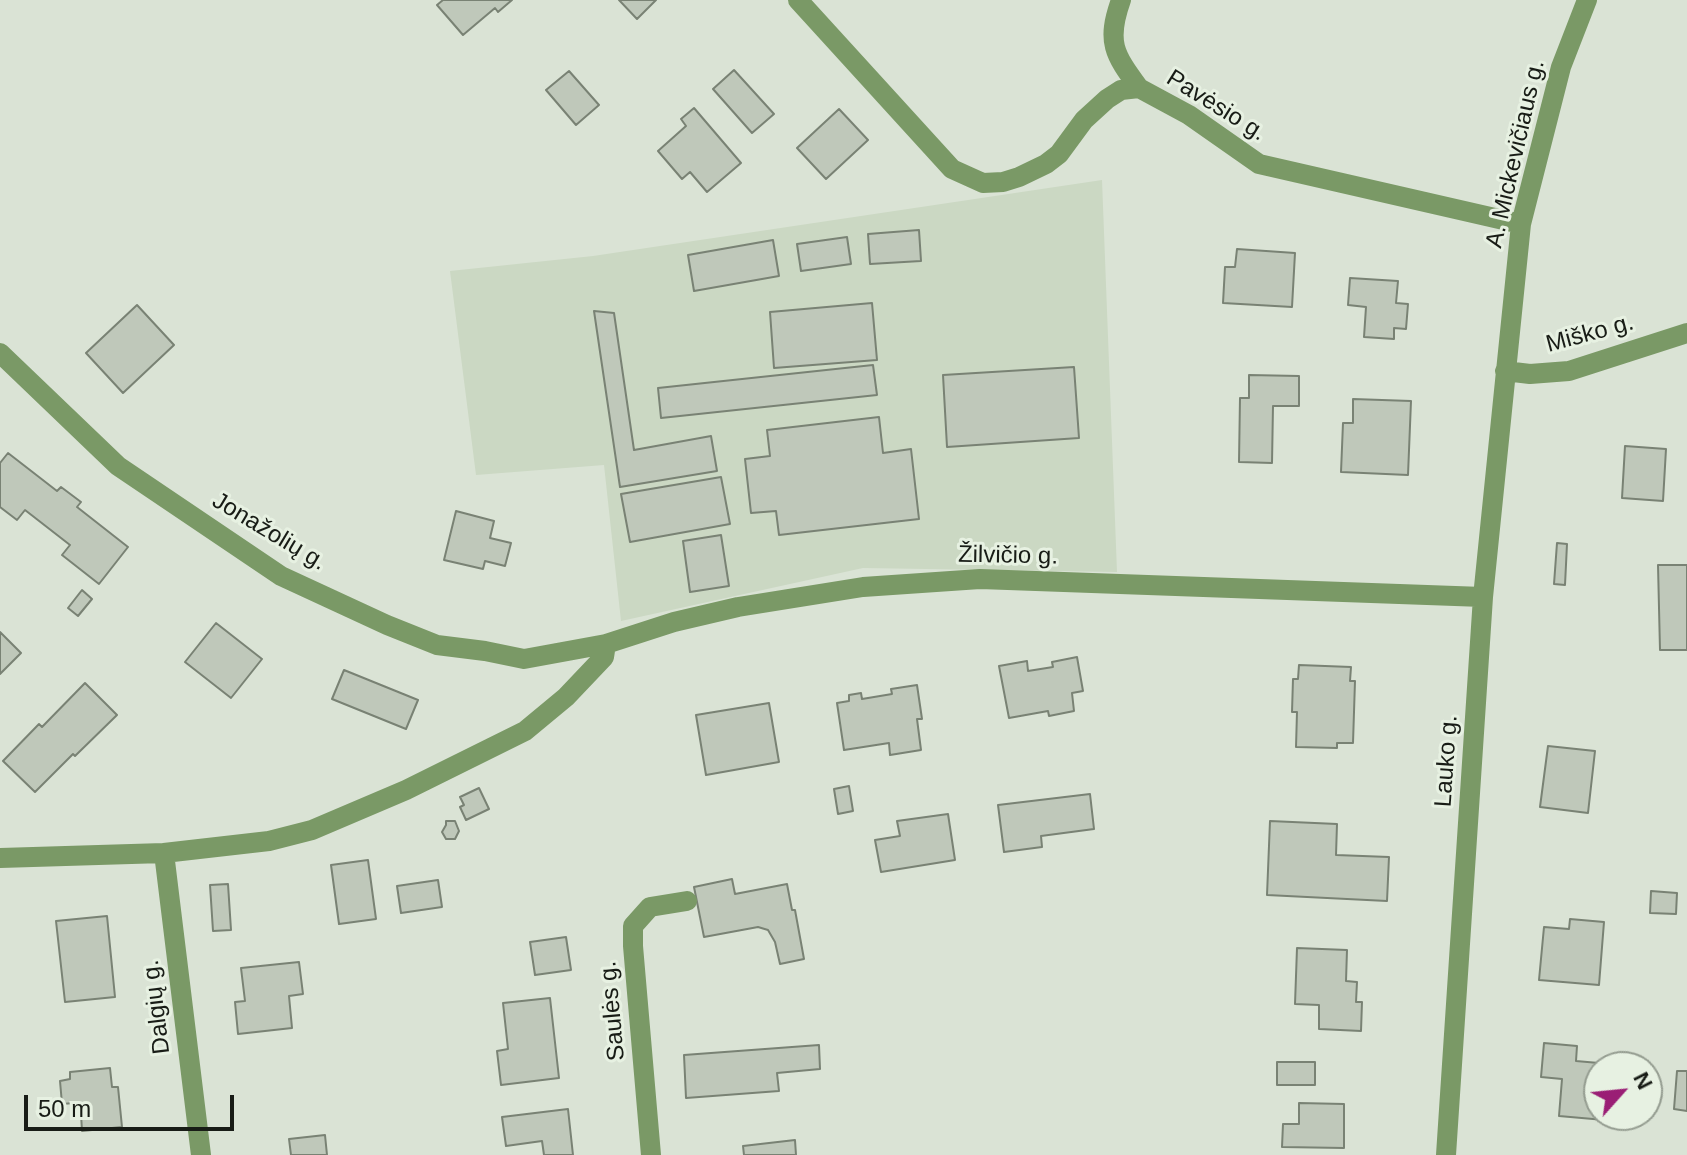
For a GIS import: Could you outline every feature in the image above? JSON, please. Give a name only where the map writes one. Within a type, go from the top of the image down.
[{"type":"street","name":"Pavėsio g.","points":[[798,0],[952,169],[983,183],[1003,182],[1046,164],[1059,154],[1084,120],[1107,99],[1121,90],[1139,88],[1189,115],[1259,164],[1521,224]]},
{"type":"street","points":[[1121,0],[1113,21],[1113,42],[1119,62],[1139,88]]},
{"type":"street","name":"A. Mickevičiaus g.","points":[[1505,371],[1521,224],[1561,67],[1587,0]]},
{"type":"street","name":"Miško g.","points":[[1505,371],[1530,374],[1569,371],[1687,333]]},
{"type":"street","name":"Jonažolių g.","points":[[0,353],[118,466],[281,576],[437,645],[524,659],[606,644]]},
{"type":"street","name":"Lauko g.","points":[[1446,1155],[1483,597],[1505,371]]},
{"type":"street","name":"Žilvičio g.","points":[[606,644],[674,622],[738,607],[863,587],[980,579],[1483,597]]},
{"type":"street","points":[[0,858],[164,853],[269,841],[312,830],[406,790],[525,731],[566,697],[604,657],[606,644]]},
{"type":"street","name":"Dalgių g.","points":[[164,853],[201,1155]]},
{"type":"street","name":"Saulės g.","points":[[651,1155],[633,926],[650,907],[687,901]]},
{"type":"shaded area","points":[[1102,180],[1117,572],[863,568],[621,621],[604,465],[476,475],[450,271],[593,256]]},
{"type":"building","points":[[443,0],[512,0],[498,12],[495,8],[463,35],[437,5]]},
{"type":"building","points":[[619,0],[656,0],[637,19]]},
{"type":"building","points":[[734,70],[774,114],[752,133],[713,89]]},
{"type":"building","points":[[569,71],[599,105],[576,125],[546,90]]},
{"type":"building","points":[[694,108],[741,163],[707,192],[690,172],[682,179],[658,151],[686,126],[681,119]]},
{"type":"building","points":[[839,109],[868,140],[826,179],[797,148]]},
{"type":"building","points":[[919,230],[921,261],[870,264],[868,234]]},
{"type":"building","points":[[847,237],[851,264],[801,271],[797,244]]},
{"type":"building","points":[[773,240],[779,276],[694,291],[688,255]]},
{"type":"building","points":[[1237,249],[1295,253],[1292,307],[1223,303],[1225,267],[1235,267]]},
{"type":"building","points":[[1350,278],[1398,281],[1396,303],[1408,304],[1406,329],[1394,328],[1394,339],[1364,337],[1366,307],[1348,305]]},
{"type":"building","points":[[872,303],[877,360],[774,368],[770,312]]},
{"type":"building","points":[[137,305],[174,345],[123,393],[86,353]]},
{"type":"building","points":[[594,311],[614,313],[634,450],[711,436],[717,471],[620,487]]},
{"type":"building","points":[[873,365],[877,395],[661,418],[658,388]]},
{"type":"building","points":[[1074,367],[1079,438],[947,447],[943,375]]},
{"type":"building","points":[[1249,375],[1299,376],[1299,406],[1273,406],[1272,463],[1239,462],[1240,398],[1249,398]]},
{"type":"building","points":[[1353,399],[1411,401],[1408,475],[1341,472],[1343,423],[1353,423]]},
{"type":"building","points":[[879,417],[883,453],[911,449],[919,519],[779,535],[776,511],[751,513],[745,459],[770,456],[767,430]]},
{"type":"building","points":[[1625,446],[1666,449],[1663,501],[1622,498]]},
{"type":"building","points":[[8,453],[57,491],[61,487],[81,502],[77,507],[128,547],[99,584],[62,555],[70,545],[25,510],[17,520],[0,507],[0,463]]},
{"type":"building","points":[[721,477],[730,524],[630,542],[621,494]]},
{"type":"building","points":[[456,511],[494,521],[490,538],[511,543],[505,566],[485,561],[483,569],[444,560]]},
{"type":"building","points":[[721,535],[729,586],[690,592],[683,541]]},
{"type":"building","points":[[1557,543],[1567,544],[1565,585],[1554,584]]},
{"type":"building","points":[[1658,565],[1687,565],[1687,650],[1660,650]]},
{"type":"building","points":[[82,590],[92,599],[78,616],[68,608]]},
{"type":"building","points":[[216,623],[262,659],[231,698],[185,662]]},
{"type":"building","points":[[0,632],[21,653],[0,674]]},
{"type":"building","points":[[1077,657],[1083,691],[1072,693],[1074,711],[1049,716],[1048,711],[1009,718],[999,666],[1027,661],[1028,671],[1053,667],[1052,662]]},
{"type":"building","points":[[1299,665],[1351,667],[1350,681],[1355,681],[1353,743],[1337,743],[1337,748],[1296,747],[1297,712],[1292,712],[1293,679],[1298,679]]},
{"type":"building","points":[[344,670],[418,700],[406,729],[332,699]]},
{"type":"building","points":[[85,683],[117,715],[35,792],[3,761]]},
{"type":"building","points":[[917,685],[922,719],[917,719],[921,750],[890,755],[889,743],[844,750],[837,703],[849,701],[849,695],[861,693],[862,699],[892,694],[891,689]]},
{"type":"building","points":[[769,703],[779,762],[706,775],[696,715]]},
{"type":"building","points":[[1548,746],[1595,751],[1588,813],[1540,807]]},
{"type":"building","points":[[849,786],[853,811],[838,814],[834,789]]},
{"type":"building","points":[[479,788],[489,809],[466,820],[460,807],[464,805],[460,797]]},
{"type":"building","points":[[1090,794],[1094,829],[1041,836],[1042,847],[1004,852],[998,805]]},
{"type":"building","points":[[948,814],[955,860],[881,872],[875,840],[900,836],[897,821]]},
{"type":"building","points":[[446,821],[455,821],[459,831],[455,839],[446,839],[442,832]]},
{"type":"building","points":[[1270,821],[1337,824],[1336,855],[1389,857],[1387,901],[1267,895]]},
{"type":"building","points":[[368,860],[376,919],[339,924],[331,865]]},
{"type":"building","points":[[732,879],[735,894],[787,884],[804,959],[780,964],[775,942],[768,930],[758,927],[704,937],[694,887]]},
{"type":"building","points":[[438,880],[442,907],[401,913],[397,886]]},
{"type":"building","points":[[228,884],[231,930],[213,931],[210,885]]},
{"type":"building","points":[[1651,891],[1677,893],[1676,914],[1650,913]]},
{"type":"building","points":[[107,916],[115,997],[65,1002],[56,921]]},
{"type":"building","points":[[1570,919],[1604,922],[1599,985],[1539,980],[1544,927],[1569,929]]},
{"type":"building","points":[[566,937],[571,970],[535,975],[530,942]]},
{"type":"building","points":[[1297,948],[1347,950],[1346,981],[1357,982],[1356,1002],[1362,1002],[1361,1031],[1319,1029],[1319,1005],[1295,1004]]},
{"type":"building","points":[[299,962],[303,994],[289,996],[292,1028],[238,1034],[235,1002],[245,1001],[241,968]]},
{"type":"building","points":[[550,998],[559,1078],[501,1085],[497,1051],[508,1049],[503,1003]]},
{"type":"building","points":[[1544,1043],[1577,1046],[1576,1061],[1583,1062],[1583,1118],[1559,1116],[1562,1079],[1541,1077]]},
{"type":"building","points":[[819,1045],[820,1069],[777,1073],[779,1091],[686,1098],[684,1055]]},
{"type":"building","points":[[1277,1062],[1315,1062],[1315,1085],[1277,1085]]},
{"type":"building","points":[[110,1068],[112,1087],[118,1087],[122,1127],[82,1131],[81,1114],[75,1115],[74,1103],[62,1104],[60,1081],[70,1079],[70,1072]]},
{"type":"building","points":[[1677,1071],[1687,1071],[1687,1111],[1674,1109]]},
{"type":"building","points":[[1299,1103],[1344,1104],[1344,1148],[1282,1147],[1283,1124],[1299,1124]]},
{"type":"building","points":[[568,1109],[573,1155],[544,1155],[542,1141],[506,1146],[502,1117]]},
{"type":"building","points":[[325,1135],[327,1155],[291,1155],[289,1139]]},
{"type":"building","points":[[795,1140],[796,1155],[744,1155],[743,1146]]}]
